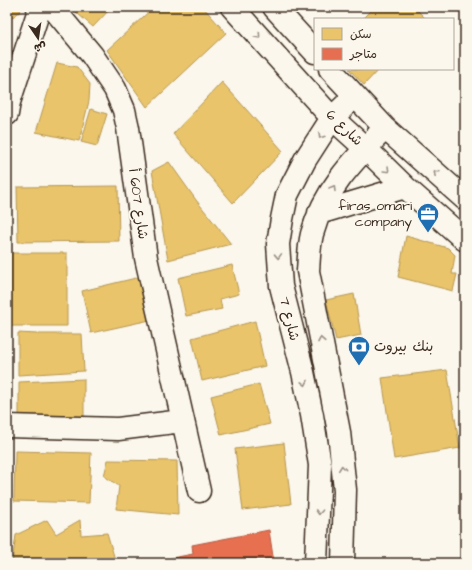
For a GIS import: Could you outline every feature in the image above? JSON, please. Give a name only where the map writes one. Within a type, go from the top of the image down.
[{"type":"main road","points":[[7,114],[9,102],[40,7]]},
{"type":"main road","name":"شارع 607 أ","points":[[52,7],[92,55],[115,89],[124,110],[128,128],[146,258],[199,492]]},
{"type":"main road","name":"شارع 6","points":[[232,7],[332,118],[366,148],[405,187],[465,240]]},
{"type":"main road","points":[[274,7],[314,51]]},
{"type":"main road","name":"شارع 6","points":[[331,70],[385,128],[465,199]]},
{"type":"main road","name":"شارع 7","points":[[316,563],[320,465],[303,372],[281,286],[278,244],[287,196],[304,160],[332,118],[355,96]]},
{"type":"main road","name":"شارع 7","points":[[343,563],[345,490],[339,432],[308,271],[312,235],[319,213],[338,180],[385,128]]},
{"type":"main road","points":[[319,213],[405,187]]},
{"type":"main road","points":[[7,426],[118,429],[182,420]]},
{"type":"building: سكن","points":[[7,7],[18,7],[21,11],[7,21]]},
{"type":"building: سكن","points":[[70,7],[112,7],[93,27]]},
{"type":"building: سكن","points":[[154,7],[203,7],[226,33],[147,107],[107,50]]},
{"type":"building: سكن","points":[[375,7],[414,7],[425,18],[364,18]]},
{"type":"building: سكن","points":[[57,63],[77,67],[90,84],[89,101],[79,141],[36,132]]},
{"type":"building: سكن","points":[[350,70],[378,70],[364,85]]},
{"type":"building: سكن","points":[[222,82],[283,151],[233,203],[173,134]]},
{"type":"building: سكن","points":[[91,109],[107,114],[97,146],[81,142]]},
{"type":"building: سكن","points":[[169,162],[196,200],[231,244],[168,260],[152,171]]},
{"type":"building: سكن","points":[[118,186],[119,241],[18,242],[17,187]]},
{"type":"building: سكن","points":[[406,236],[448,248],[455,255],[452,274],[457,274],[453,291],[398,277]]},
{"type":"building: سكن","points":[[11,253],[67,253],[67,326],[11,326]]},
{"type":"building: سكن","points":[[232,265],[239,294],[220,299],[222,309],[186,316],[178,278]]},
{"type":"building: سكن","points":[[140,277],[150,320],[91,333],[82,291]]},
{"type":"building: سكن","points":[[354,294],[361,335],[336,340],[326,300]]},
{"type":"building: سكن","points":[[255,321],[265,366],[202,381],[192,338]]},
{"type":"building: سكن","points":[[18,333],[82,334],[84,371],[18,375]]},
{"type":"building: سكن","points":[[447,370],[460,448],[394,459],[382,378]]},
{"type":"building: سكن","points":[[84,379],[84,420],[19,420],[19,382]]},
{"type":"building: سكن","points":[[259,384],[270,424],[221,435],[211,396]]},
{"type":"building: سكن","points":[[284,443],[291,504],[243,510],[235,449]]},
{"type":"building: سكن","points":[[15,451],[91,453],[89,503],[14,501]]},
{"type":"building: سكن","points":[[108,460],[177,461],[178,515],[116,509],[119,486],[104,476]]},
{"type":"building: سكن","points":[[47,520],[56,534],[80,520],[81,535],[107,533],[116,563],[12,563],[16,535]]},
{"type":"building: متاجر","points":[[269,530],[274,563],[146,563],[193,554],[192,545]]},
{"type":"place","name":"firas omari company","points":[[428,234]]},
{"type":"place","name":"بنك بيروت","points":[[359,366]]}]
